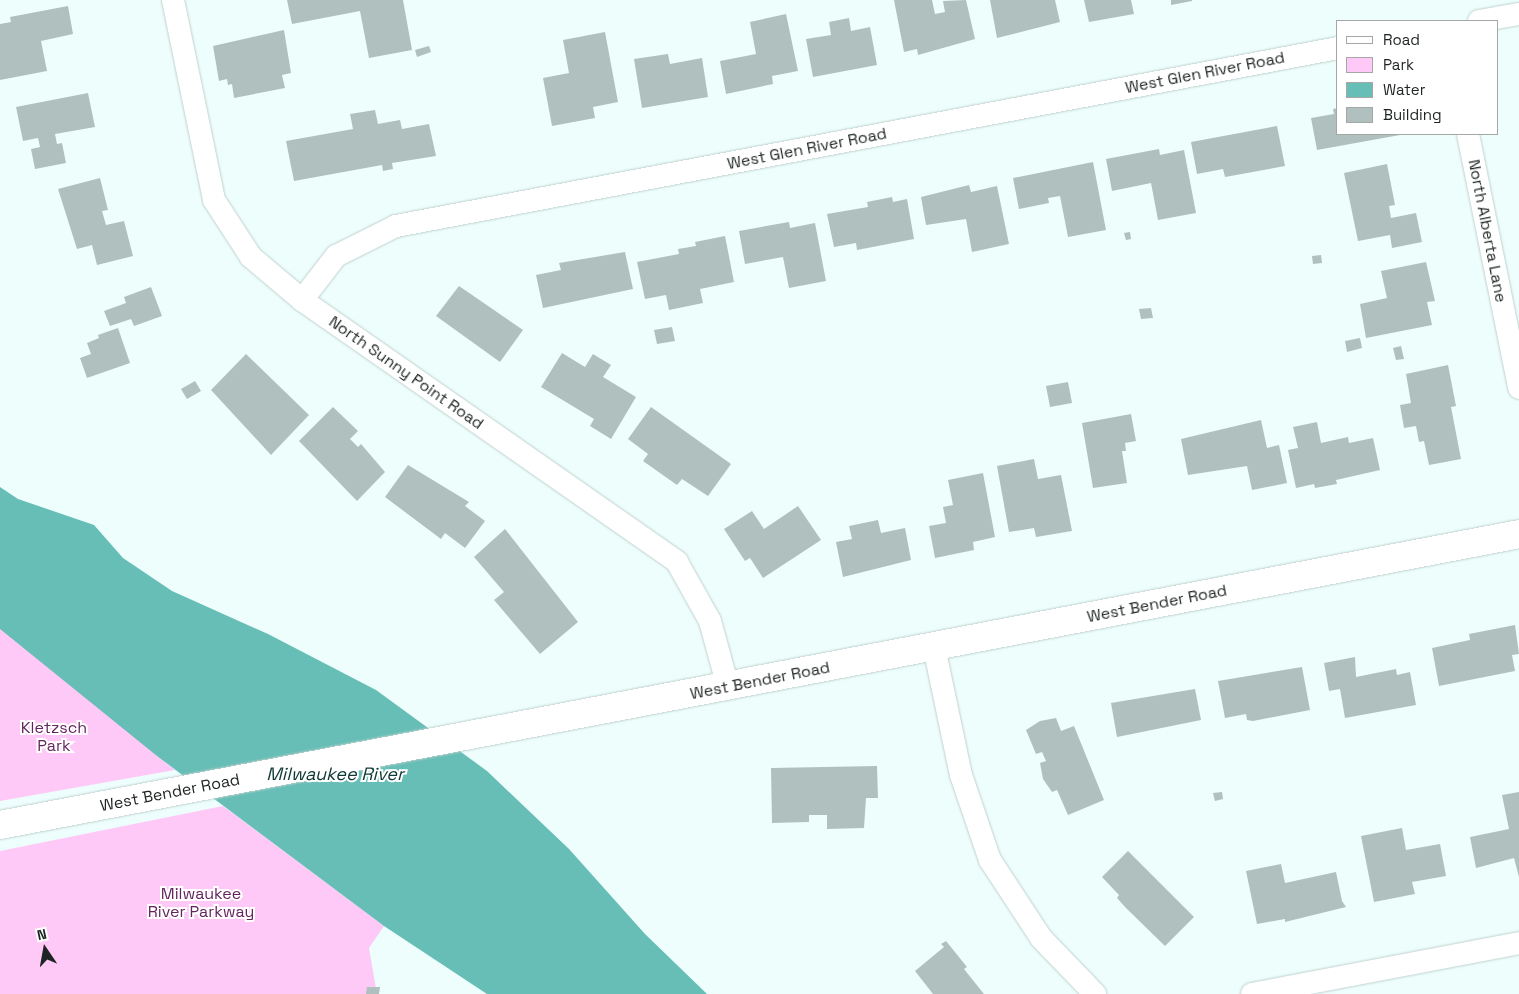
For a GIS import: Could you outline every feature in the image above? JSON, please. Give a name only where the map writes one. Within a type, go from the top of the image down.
[{"type":"street","name":"North Sunny Point Road","points":[[173,0],[214,200],[251,257],[302,300],[677,562],[710,621],[728,687]]},
{"type":"street","points":[[1484,20],[1519,14]]},
{"type":"street","name":"West Glen River Road","points":[[302,300],[336,256],[396,226],[1336,48]]},
{"type":"street","name":"North Alberta Lane","points":[[1468,135],[1519,388]]},
{"type":"street","name":"West Bender Road","points":[[0,825],[1519,534]]},
{"type":"street","points":[[934,647],[961,775],[990,860],[1042,938],[1095,994]]},
{"type":"street","points":[[1252,994],[1519,942]]},
{"type":"green space","name":"Kletzsch Park","points":[[0,599],[157,756],[175,770],[0,801]]},
{"type":"green space","name":"Milwaukee River Parkway","points":[[223,806],[384,926],[369,948],[377,994],[0,994],[0,851]]},
{"type":"water","name":"Milwaukee River","points":[[0,487],[18,499],[94,525],[123,558],[172,591],[268,634],[376,690],[487,771],[569,849],[645,934],[707,994],[487,994],[384,926],[157,756],[0,629]]},
{"type":"building","points":[[287,0],[403,0],[412,50],[369,58],[360,11],[292,24]]},
{"type":"building","points":[[894,0],[932,0],[935,14],[945,12],[943,1],[966,0],[975,39],[918,55],[917,49],[904,52]]},
{"type":"building","points":[[990,0],[1055,0],[1060,22],[997,38]]},
{"type":"building","points":[[1084,0],[1131,0],[1134,14],[1089,22]]},
{"type":"building","points":[[1171,0],[1192,0],[1192,1],[1171,5]]},
{"type":"building","points":[[68,6],[73,34],[41,41],[47,71],[0,80],[0,24],[11,22],[10,17]]},
{"type":"building","points":[[786,14],[798,71],[772,76],[773,84],[726,94],[720,61],[756,54],[750,22]]},
{"type":"building","points":[[849,18],[851,31],[870,27],[877,65],[813,77],[806,39],[831,35],[829,22]]},
{"type":"building","points":[[284,30],[291,73],[282,75],[285,88],[234,98],[232,84],[228,85],[227,79],[219,81],[213,46]]},
{"type":"building","points":[[605,32],[618,102],[593,107],[595,118],[552,126],[543,78],[569,73],[563,40]]},
{"type":"building","points":[[429,46],[431,52],[417,57],[415,50]]},
{"type":"building","points":[[668,54],[670,64],[702,58],[708,97],[642,108],[634,59]]},
{"type":"building","points":[[88,93],[95,127],[55,134],[57,144],[62,143],[66,163],[35,169],[31,149],[40,147],[38,138],[23,141],[16,107]]},
{"type":"building","points":[[1336,108],[1336,135],[1400,135],[1317,150],[1311,118],[1334,114],[1333,109]]},
{"type":"building","points":[[375,110],[378,124],[400,120],[402,129],[429,124],[436,156],[392,163],[393,169],[383,171],[382,165],[294,181],[286,141],[353,129],[350,114]]},
{"type":"building","points":[[1277,126],[1285,166],[1225,177],[1223,169],[1197,174],[1191,142]]},
{"type":"building","points":[[1159,149],[1160,155],[1184,150],[1196,213],[1158,220],[1151,183],[1112,191],[1106,159]]},
{"type":"building","points":[[1093,162],[1106,230],[1068,237],[1060,196],[1048,198],[1049,203],[1019,209],[1013,178]]},
{"type":"building","points":[[1387,164],[1395,205],[1389,206],[1391,218],[1416,213],[1422,242],[1392,248],[1390,235],[1358,241],[1344,173]]},
{"type":"building","points":[[100,178],[108,210],[102,211],[106,225],[124,221],[133,256],[97,265],[92,245],[77,249],[58,189]]},
{"type":"building","points":[[969,185],[971,192],[997,186],[1009,244],[972,252],[966,219],[926,225],[921,197]]},
{"type":"building","points":[[892,197],[893,202],[907,199],[914,239],[857,250],[856,243],[834,247],[827,214],[868,207],[867,202]]},
{"type":"building","points":[[789,222],[790,228],[815,223],[826,281],[789,288],[783,257],[745,264],[739,231]]},
{"type":"building","points":[[1130,232],[1131,239],[1126,240],[1124,233]]},
{"type":"building","points":[[725,236],[734,282],[700,289],[703,303],[669,310],[666,295],[645,299],[637,262],[679,254],[678,249],[696,246],[695,242]]},
{"type":"building","points":[[625,252],[633,289],[543,308],[536,275],[561,270],[559,263]]},
{"type":"building","points":[[1321,255],[1322,263],[1313,264],[1312,256]]},
{"type":"building","points":[[1426,262],[1435,301],[1427,302],[1432,325],[1366,338],[1360,304],[1387,298],[1381,271]]},
{"type":"building","points":[[459,286],[523,330],[500,362],[436,316]]},
{"type":"building","points":[[151,287],[162,316],[134,326],[131,319],[110,326],[104,311],[126,303],[124,297]]},
{"type":"building","points":[[1151,308],[1153,318],[1141,319],[1139,309]]},
{"type":"building","points":[[672,327],[675,341],[657,344],[654,330]]},
{"type":"building","points":[[118,328],[130,363],[87,378],[80,358],[91,354],[87,343],[99,338],[98,335]]},
{"type":"building","points":[[1360,338],[1362,348],[1347,352],[1345,341]]},
{"type":"building","points":[[1401,346],[1404,359],[1396,360],[1393,348]]},
{"type":"building","points":[[562,353],[585,367],[593,354],[611,365],[603,377],[636,397],[611,439],[590,426],[594,419],[541,387]]},
{"type":"building","points":[[246,354],[309,415],[271,455],[211,390]]},
{"type":"building","points":[[1448,365],[1456,406],[1451,407],[1461,459],[1429,465],[1424,441],[1419,442],[1416,426],[1404,428],[1400,405],[1411,403],[1406,374]]},
{"type":"building","points":[[195,381],[201,391],[187,399],[181,389]]},
{"type":"building","points":[[1068,382],[1072,403],[1050,407],[1046,386]]},
{"type":"building","points":[[333,407],[358,431],[350,439],[358,447],[361,444],[385,472],[357,501],[299,441]]},
{"type":"building","points":[[651,407],[731,464],[708,496],[682,479],[677,485],[643,461],[648,454],[628,439]]},
{"type":"building","points":[[1131,414],[1136,441],[1125,443],[1126,451],[1122,451],[1127,483],[1093,488],[1082,423]]},
{"type":"building","points":[[1261,420],[1267,448],[1279,445],[1287,483],[1252,490],[1247,466],[1188,475],[1181,439]]},
{"type":"building","points":[[1317,422],[1321,443],[1348,437],[1349,443],[1373,438],[1380,470],[1336,480],[1337,484],[1315,488],[1314,484],[1296,488],[1288,450],[1298,448],[1293,427]]},
{"type":"building","points":[[1034,459],[1038,479],[1061,475],[1072,531],[1036,537],[1034,528],[1009,532],[997,466]]},
{"type":"building","points":[[408,465],[469,502],[465,506],[485,521],[465,548],[445,533],[441,539],[385,497]]},
{"type":"building","points":[[983,473],[995,537],[973,542],[974,550],[935,558],[929,526],[946,523],[943,507],[953,505],[948,480]]},
{"type":"building","points":[[798,506],[821,540],[763,578],[750,558],[745,561],[724,529],[752,511],[764,529]]},
{"type":"building","points":[[878,520],[881,533],[905,528],[911,560],[843,577],[836,542],[852,539],[849,526]]},
{"type":"building","points":[[505,529],[578,622],[540,654],[494,600],[504,592],[474,557]]},
{"type":"building","points":[[1515,625],[1519,654],[1512,655],[1515,671],[1439,686],[1432,648],[1470,640],[1469,634]]},
{"type":"building","points":[[1355,657],[1356,677],[1396,669],[1397,675],[1410,672],[1416,705],[1345,718],[1340,689],[1329,691],[1324,663]]},
{"type":"building","points":[[1302,667],[1310,710],[1253,721],[1247,720],[1246,714],[1225,718],[1218,681]]},
{"type":"building","points":[[1195,689],[1201,720],[1117,737],[1111,703]]},
{"type":"building","points":[[1056,718],[1061,731],[1074,726],[1104,800],[1068,815],[1057,790],[1052,792],[1043,779],[1040,763],[1046,761],[1042,752],[1036,754],[1026,730],[1040,721]]},
{"type":"building","points":[[877,766],[878,798],[866,798],[864,828],[827,829],[827,815],[809,815],[809,822],[772,823],[771,768]]},
{"type":"building","points":[[1222,792],[1223,799],[1215,801],[1213,793]]},
{"type":"building","points":[[1519,792],[1519,877],[1514,858],[1476,868],[1470,837],[1509,829],[1502,795]]},
{"type":"building","points":[[1402,828],[1406,850],[1440,844],[1446,876],[1412,882],[1415,894],[1374,902],[1361,836]]},
{"type":"building","points":[[1128,851],[1194,917],[1165,946],[1126,908],[1117,898],[1119,895],[1102,877]]},
{"type":"building","points":[[1281,864],[1285,883],[1336,872],[1342,901],[1346,907],[1285,922],[1285,919],[1257,924],[1246,871]]},
{"type":"building","points":[[946,941],[967,967],[964,969],[984,994],[933,994],[915,971],[944,947],[941,944]]},
{"type":"building","points":[[367,987],[380,987],[379,994],[366,994]]}]
